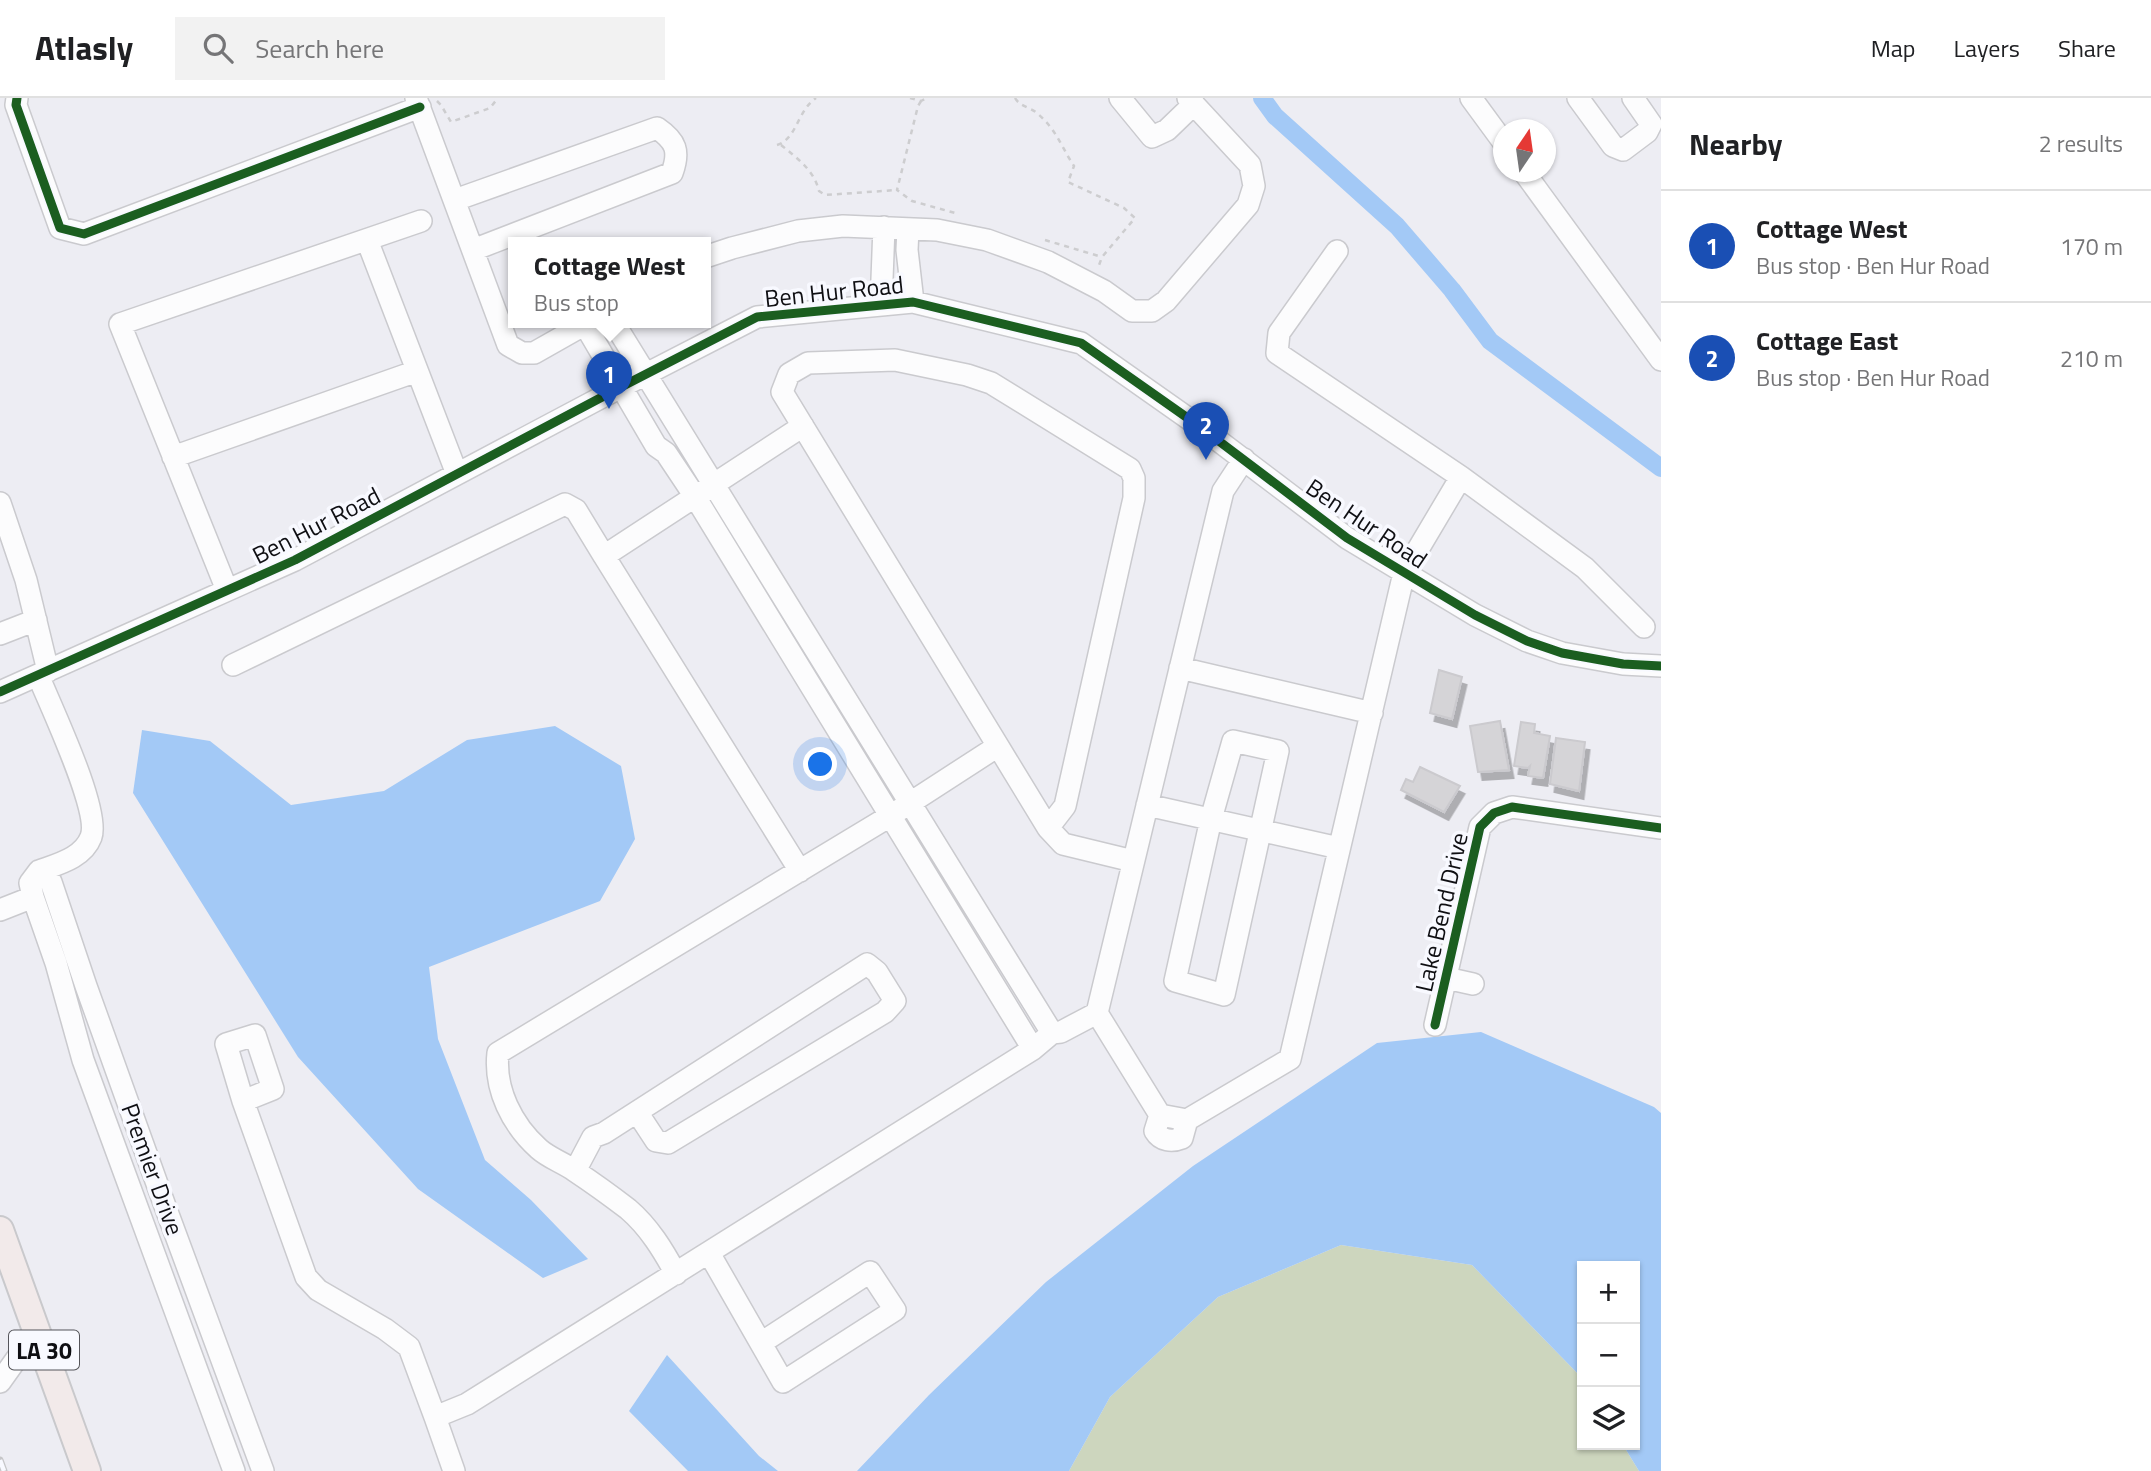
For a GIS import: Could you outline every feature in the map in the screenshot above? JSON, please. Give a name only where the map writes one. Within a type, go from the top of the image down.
[{"type":"main road","name":"LA 30","points":[[0,1230],[87,1471]]},
{"type":"street","points":[[17,98],[16,106],[60,228],[84,234],[423,101],[508,345],[522,353],[534,353],[579,328]]},
{"type":"street","points":[[711,255],[798,231],[843,226],[937,230],[987,240],[1048,262],[1092,285],[1132,311],[1152,311],[1166,301],[1248,205],[1254,186],[1250,165],[1191,101],[1167,130],[1152,137],[1120,98]]},
{"type":"street","points":[[1471,98],[1493,129]]},
{"type":"street","points":[[1578,98],[1613,146],[1623,150],[1647,132],[1651,124],[1633,98]]},
{"type":"street","points":[[456,200],[657,128],[670,137],[678,157],[672,173],[473,250]]},
{"type":"street","points":[[1531,182],[1661,360]]},
{"type":"street","points":[[228,590],[120,324],[421,221]]},
{"type":"street","points":[[881,305],[884,227]]},
{"type":"street","points":[[908,229],[913,302]]},
{"type":"street","points":[[367,240],[457,474]]},
{"type":"street","points":[[1337,251],[1279,334],[1277,353],[1461,477],[1585,568],[1644,627]]},
{"type":"street","points":[[883,261],[909,262]]},
{"type":"street","name":"Ben Hur Road","points":[[0,692],[295,560],[757,317],[913,302],[1081,344],[1244,459],[1347,538],[1475,615],[1527,641],[1562,653],[1623,664],[1661,666]]},
{"type":"street","points":[[588,328],[656,446],[666,453],[694,495],[1033,1049]]},
{"type":"street","points":[[602,351],[618,331],[1052,1033]]},
{"type":"street","points":[[1048,828],[1065,806],[1134,498],[1130,469],[991,383],[967,374],[895,360],[808,363],[789,374],[782,392],[1048,828],[1063,844],[1133,860]]},
{"type":"street","points":[[173,457],[417,371]]},
{"type":"street","points":[[604,556],[803,426]]},
{"type":"street","points":[[1244,459],[1223,491],[1097,1013],[1160,1115],[1187,1120],[1290,1059],[1404,573],[1461,477]]},
{"type":"street","points":[[0,503],[26,580],[36,620],[43,673],[94,823],[91,837],[82,851],[63,863],[39,871],[30,883],[33,897],[0,909]]},
{"type":"street","points":[[233,665],[565,504],[576,510],[800,871]]},
{"type":"street","points":[[0,634],[36,620]]},
{"type":"street","points":[[1180,668],[1372,713]]},
{"type":"street","points":[[1233,741],[1278,751],[1224,995],[1175,981],[1211,819],[1233,741]]},
{"type":"street","points":[[676,1274],[658,1240],[629,1211],[575,1171],[540,1150],[515,1123],[496,1070],[498,1053],[890,816],[998,746]]},
{"type":"street","points":[[1147,806],[1339,848]]},
{"type":"street","name":"Lake Bend Drive","points":[[1435,1025],[1480,827],[1494,813],[1512,807],[1661,828]]},
{"type":"street","name":"Premier Drive","points":[[39,871],[51,882],[177,1238],[264,1471]]},
{"type":"street","name":"Premier Drive","points":[[33,897],[56,964],[83,1060],[234,1471]]},
{"type":"street","points":[[575,1171],[593,1137],[604,1133],[867,964],[877,972],[895,1001],[886,1012],[668,1143],[656,1141],[637,1112]]},
{"type":"street","points":[[1446,978],[1473,984]]},
{"type":"street","points":[[435,1417],[467,1404],[676,1274],[1033,1049],[1052,1033],[1061,1032],[1097,1013]]},
{"type":"street","points":[[243,1101],[306,1277],[318,1290],[386,1329],[409,1347],[454,1471]]},
{"type":"street","points":[[153,1250],[177,1238]]},
{"type":"street","points":[[709,1253],[783,1382],[895,1310],[870,1272],[761,1343]]},
{"type":"street","points":[[0,1382],[37,1330]]},
{"type":"path","points":[[423,101],[441,104],[451,122],[490,108],[498,98]]},
{"type":"path","points":[[816,98],[802,111],[799,122],[779,145],[802,162],[816,182],[818,191],[825,195],[897,190],[912,201],[962,216]]},
{"type":"path","points":[[909,98],[921,101]]},
{"type":"path","points":[[897,190],[918,106],[927,98]]},
{"type":"path","points":[[1015,98],[1017,103],[1037,113],[1062,141],[1074,166],[1068,182],[1124,208],[1135,218],[1102,257],[1092,285]]},
{"type":"path","points":[[1039,238],[1102,257]]},
{"type":"green space","points":[[1341,1245],[1472,1265],[1577,1373],[1577,1450],[1626,1450],[1639,1471],[1069,1471],[1110,1397],[1218,1297]]},
{"type":"water","points":[[555,726],[621,766],[635,839],[600,901],[429,967],[438,1039],[485,1160],[531,1200],[588,1259],[543,1278],[418,1189],[298,1057],[133,793],[142,730],[210,741],[291,805],[384,791],[467,740]]},
{"type":"water","points":[[1481,1032],[1654,1107],[1661,1113],[1661,1471],[1639,1471],[1626,1450],[1640,1450],[1640,1261],[1577,1261],[1577,1373],[1472,1265],[1341,1245],[1218,1297],[1110,1397],[1069,1471],[857,1471],[929,1395],[1046,1282],[1193,1166],[1377,1043]]},
{"type":"water","points":[[667,1355],[759,1456],[778,1471],[688,1471],[629,1411]]},
{"type":"building","points":[[1439,670],[1462,677],[1452,719],[1430,713]]},
{"type":"building","points":[[1500,721],[1509,770],[1478,772],[1470,726]]},
{"type":"building","points":[[1521,722],[1535,724],[1534,733],[1550,736],[1543,778],[1528,776],[1530,766],[1514,766]]},
{"type":"building","points":[[1556,738],[1585,742],[1579,791],[1550,784]]},
{"type":"building","points":[[1420,767],[1460,786],[1444,812],[1401,790],[1406,779],[1413,782]]},
{"type":"waterway","points":[[1262,98],[1275,116],[1397,226],[1452,290],[1490,341],[1661,468]]},
{"type":"railway","points":[[0,1460],[4,1471]]},
{"type":"cycle path","points":[[17,98],[16,105],[60,228],[84,234],[420,107]]},
{"type":"cycle path","points":[[0,692],[295,560],[757,317],[913,302],[1081,343],[1199,426],[1347,538],[1475,615],[1527,641],[1562,653],[1623,664],[1661,666]]},
{"type":"cycle path","points":[[1435,1025],[1480,827],[1494,813],[1512,807],[1661,828]]},
{"type":"place","name":"Cottage West","points":[[609,409]]},
{"type":"place","name":"Cottage East","points":[[1206,460]]}]
